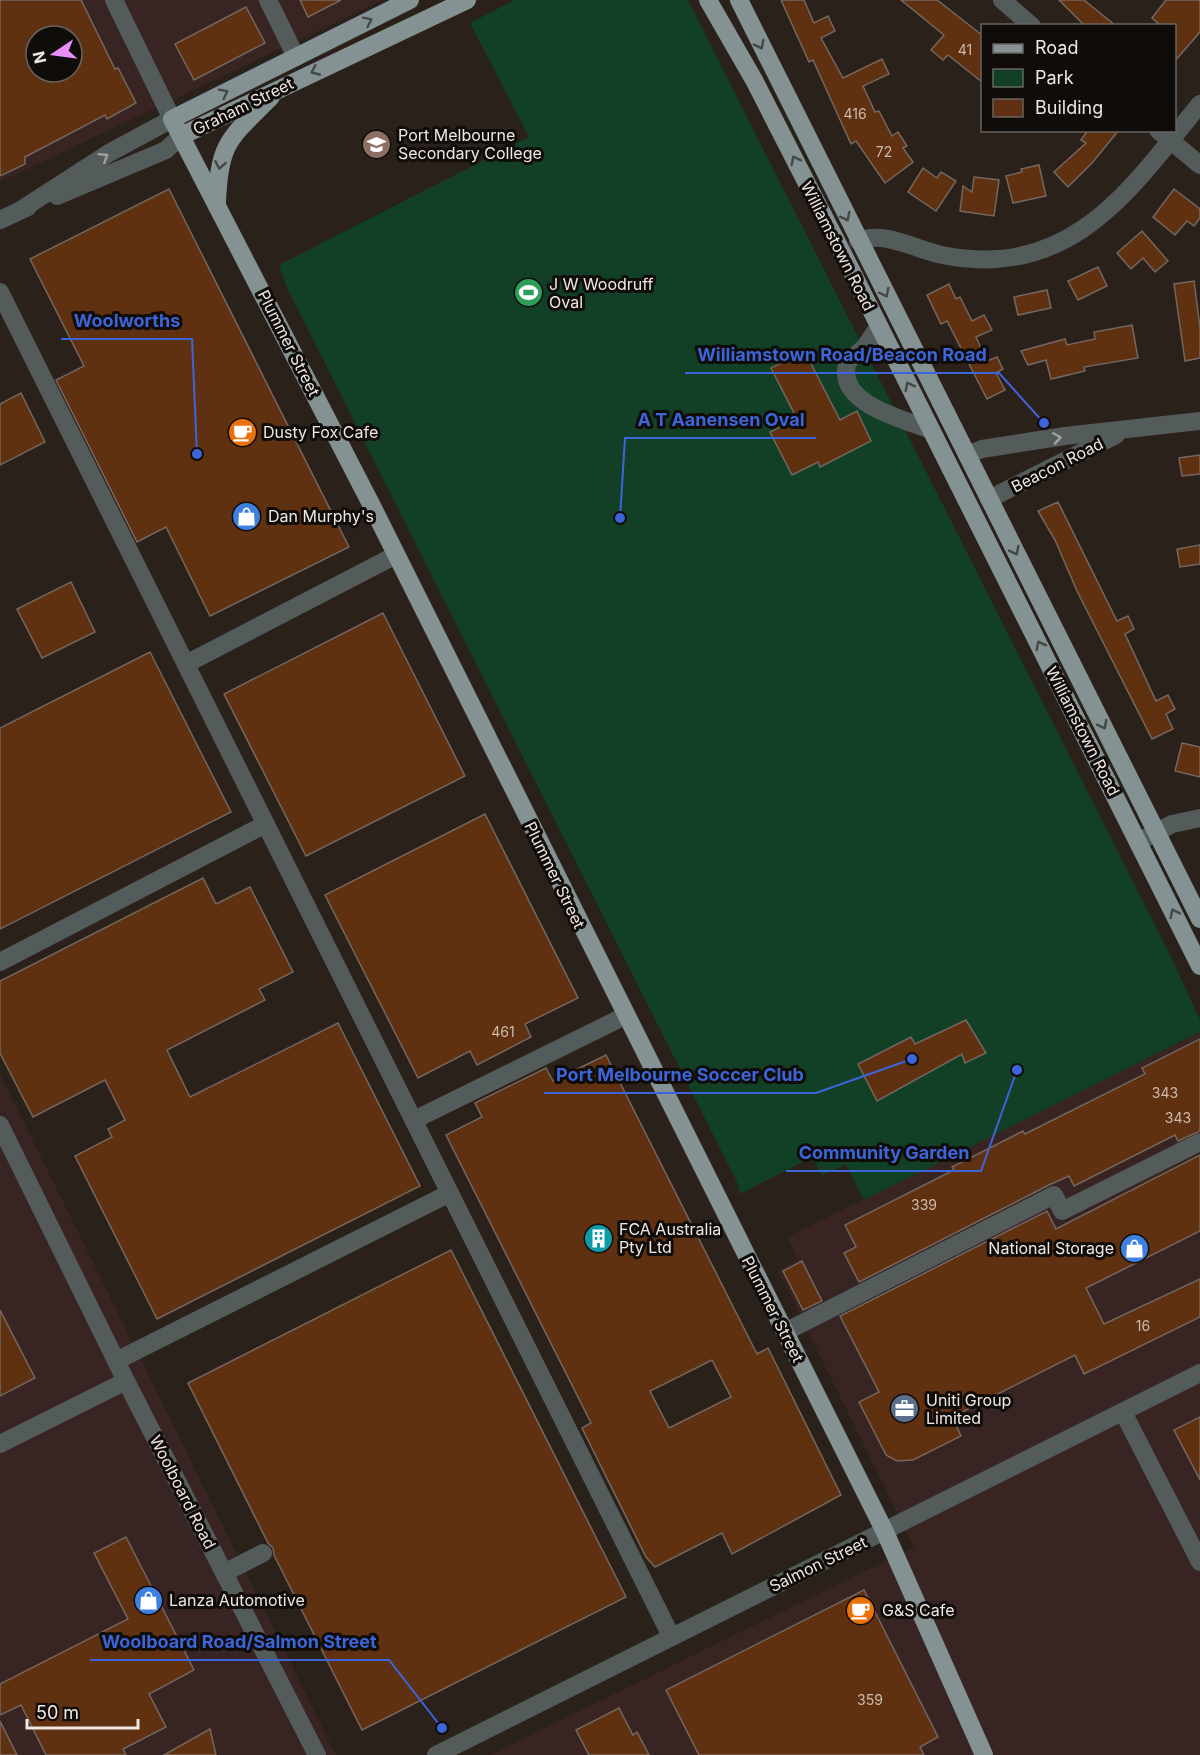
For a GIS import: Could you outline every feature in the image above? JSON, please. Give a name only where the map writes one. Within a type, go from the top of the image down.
[{"type":"main road","name":"Graham Street","points":[[172,119],[410,0]]},
{"type":"main road","name":"Graham Street","points":[[181,136],[446,5],[466,0]]},
{"type":"main road","name":"Williamstown Road","points":[[708,0],[758,87],[1200,966]]},
{"type":"main road","name":"Williamstown Road","points":[[739,0],[1200,919]]},
{"type":"main road","points":[[217,206],[218,172],[224,149],[244,124],[280,87]]},
{"type":"main road","name":"Plummer Street","points":[[172,119],[396,555],[885,1532],[984,1755]]},
{"type":"main road","points":[[841,250],[858,241]]},
{"type":"main road","points":[[967,455],[964,495],[989,499]]},
{"type":"street","name":"Plummer Street","points":[[114,0],[172,119]]},
{"type":"street","points":[[268,0],[296,57]]},
{"type":"street","points":[[1002,0],[1030,24]]},
{"type":"street","points":[[1176,125],[1200,104]]},
{"type":"street","name":"Graham Street","points":[[19,211],[109,153],[172,119]]},
{"type":"street","points":[[858,241],[866,238],[883,239],[938,254],[976,259],[1036,252],[1077,233],[1113,207],[1164,135],[1200,165]]},
{"type":"street","name":"Graham Street","points":[[0,220],[147,159],[166,150],[181,136]]},
{"type":"street","points":[[0,292],[671,1636]]},
{"type":"street","points":[[879,326],[864,348],[848,361],[846,373],[851,390],[867,404],[931,430]]},
{"type":"street","name":"Beacon Road","points":[[967,455],[981,449],[1065,436],[1200,421]]},
{"type":"street","name":"Beacon Road","points":[[989,499],[1126,431]]},
{"type":"street","points":[[186,664],[396,555]]},
{"type":"street","points":[[1138,842],[1172,824],[1200,818]]},
{"type":"street","points":[[0,962],[266,824]]},
{"type":"street","points":[[414,1120],[625,1016]]},
{"type":"street","name":"Woolboard Road","points":[[0,1125],[126,1381],[317,1755]]},
{"type":"street","points":[[785,1332],[1054,1194],[1062,1211],[1200,1142]]},
{"type":"street","points":[[116,1361],[450,1193]]},
{"type":"street","name":"Salmon Street","points":[[436,1755],[671,1636],[885,1532],[1200,1372]]},
{"type":"street","points":[[0,1444],[126,1381]]},
{"type":"street","points":[[1123,1412],[1200,1562]]},
{"type":"street","points":[[224,1573],[262,1553]]},
{"type":"shaded area","points":[[0,0],[383,0],[0,182]]},
{"type":"shaded area","points":[[1200,1032],[1200,1755],[490,1755],[914,1547],[778,1270],[799,1260],[787,1237]]},
{"type":"shaded area","points":[[0,1074],[336,1755],[0,1755]]},
{"type":"green space","points":[[515,0],[688,0],[1170,955],[1200,1020],[1200,1032],[864,1200],[846,1164],[822,1175],[812,1157],[740,1194],[738,1184],[287,288],[279,265],[529,137],[470,23]]},
{"type":"building","points":[[0,0],[81,0],[115,69],[118,68],[136,103],[107,119],[105,115],[25,157],[25,164],[0,176]]},
{"type":"building","points":[[300,0],[341,0],[308,17]]},
{"type":"building","points":[[781,0],[804,0],[814,23],[828,16],[835,31],[821,38],[843,78],[882,59],[889,74],[863,86],[875,112],[879,111],[892,136],[898,132],[907,146],[903,148],[913,162],[885,183],[856,141],[851,144],[813,60],[809,62]]},
{"type":"building","points":[[901,0],[937,0],[981,34],[981,81],[948,55],[943,60],[931,50],[944,35]]},
{"type":"building","points":[[1059,0],[1084,0],[1114,24],[1083,24]]},
{"type":"building","points":[[1166,0],[1200,0],[1200,32],[1176,60],[1176,24],[1159,24],[1152,18]]},
{"type":"building","points":[[246,7],[265,43],[194,80],[175,44]]},
{"type":"building","points":[[1087,132],[1117,132],[1092,163],[1068,187],[1054,172],[1086,143],[1081,140]]},
{"type":"building","points":[[1039,165],[1046,196],[1013,203],[1006,176],[1022,172],[1021,169]]},
{"type":"building","points":[[923,168],[937,178],[941,172],[956,181],[936,211],[908,192]]},
{"type":"building","points":[[974,177],[999,180],[994,216],[960,211],[963,186],[972,192]]},
{"type":"building","points":[[169,189],[349,547],[210,616],[166,527],[137,542],[56,380],[84,366],[30,259]]},
{"type":"building","points":[[1174,189],[1200,209],[1200,218],[1194,226],[1187,221],[1175,235],[1153,217]]},
{"type":"building","points":[[1142,231],[1168,261],[1155,272],[1143,258],[1131,269],[1117,253]]},
{"type":"building","points":[[1098,267],[1107,286],[1078,300],[1068,281]]},
{"type":"building","points":[[1194,281],[1200,328],[1200,358],[1185,361],[1174,284]]},
{"type":"building","points":[[949,284],[956,299],[960,297],[972,321],[984,315],[992,330],[976,337],[987,361],[997,357],[1003,369],[996,373],[1005,390],[987,399],[947,321],[941,324],[927,295]]},
{"type":"building","points":[[1047,290],[1051,308],[1018,315],[1014,297]]},
{"type":"building","points":[[1132,325],[1138,358],[1084,367],[1085,371],[1051,379],[1046,360],[1028,365],[1021,351],[1065,339],[1067,345],[1095,339],[1094,332]]},
{"type":"building","points":[[801,353],[807,356],[840,420],[857,411],[871,441],[820,467],[818,462],[792,475],[770,432],[797,419],[771,368]]},
{"type":"building","points":[[21,393],[45,442],[0,465],[0,404]]},
{"type":"building","points":[[1200,455],[1200,474],[1182,476],[1179,458]]},
{"type":"building","points":[[1058,502],[1117,621],[1128,616],[1134,629],[1125,634],[1156,701],[1168,695],[1175,709],[1166,714],[1173,729],[1152,739],[1077,591],[1055,540],[1038,511]]},
{"type":"building","points":[[1200,545],[1200,564],[1180,567],[1177,549]]},
{"type":"building","points":[[71,582],[95,632],[42,658],[17,609]]},
{"type":"building","points":[[383,613],[465,776],[306,856],[224,694]]},
{"type":"building","points":[[150,652],[231,812],[0,929],[0,728]]},
{"type":"building","points":[[1182,743],[1200,747],[1200,777],[1175,771]]},
{"type":"building","points":[[485,814],[578,998],[525,1024],[531,1037],[477,1065],[470,1051],[418,1078],[325,895]]},
{"type":"building","points":[[203,878],[216,904],[250,887],[293,972],[259,989],[265,1000],[167,1050],[190,1097],[338,1023],[420,1186],[157,1319],[75,1156],[112,1137],[108,1129],[125,1120],[105,1080],[33,1117],[0,1053],[0,981]]},
{"type":"building","points":[[966,1020],[986,1053],[965,1063],[962,1054],[877,1101],[858,1064],[911,1037],[915,1044]]},
{"type":"building","points":[[1200,1039],[1200,1131],[1178,1141],[1175,1135],[1074,1186],[1069,1176],[859,1282],[844,1253],[856,1247],[845,1225],[954,1170],[952,1167],[1023,1131],[1025,1134],[1145,1074],[1142,1068]]},
{"type":"building","name":"FCA Australia Pty Ltd","points":[[606,1055],[757,1354],[768,1348],[841,1495],[732,1554],[722,1533],[655,1567],[646,1557],[582,1428],[591,1423],[446,1135],[482,1117],[475,1103],[546,1068],[553,1081]],"holes":[[[712,1360],[731,1397],[669,1428],[650,1391]]]},
{"type":"building","points":[[1200,1155],[1200,1231],[1086,1288],[1104,1324],[1200,1279],[1200,1317],[1084,1374],[1075,1355],[952,1417],[961,1436],[913,1460],[897,1461],[886,1455],[859,1402],[879,1392],[840,1316],[1047,1211],[1056,1229]]},
{"type":"building","points":[[451,1250],[626,1597],[362,1730],[274,1555],[273,1548],[268,1543],[188,1383]]},
{"type":"building","points":[[802,1261],[822,1301],[803,1310],[783,1271]]},
{"type":"building","points":[[0,1310],[35,1378],[0,1396]]},
{"type":"building","points":[[1200,1417],[1200,1480],[1174,1430]]},
{"type":"building","points":[[126,1537],[194,1670],[149,1694],[166,1727],[123,1749],[126,1755],[46,1755],[21,1705],[0,1715],[0,1684],[128,1619],[94,1553]]},
{"type":"building","points":[[864,1590],[938,1737],[920,1747],[924,1755],[699,1755],[666,1690]]},
{"type":"building","points":[[619,1708],[633,1735],[637,1732],[649,1755],[589,1755],[576,1730]]},
{"type":"building","points":[[0,1721],[17,1755],[0,1755]]},
{"type":"building","points":[[210,1729],[216,1755],[164,1755]]},
{"type":"place","name":"Port Melbourne Secondary College","points":[[377,144]]},
{"type":"place","name":"J W Woodruff Oval","points":[[528,293]]},
{"type":"place","name":"Williamstown Road/Beacon Road","points":[[1044,423]]},
{"type":"place","name":"Dusty Fox Cafe","points":[[242,432]]},
{"type":"place","name":"Woolworths","points":[[197,454]]},
{"type":"place","name":"Dan Murphy's","points":[[247,516]]},
{"type":"place","name":"A T Aanensen Oval","points":[[620,518]]},
{"type":"place","name":"Port Melbourne Soccer Club","points":[[912,1059]]},
{"type":"place","name":"Community Garden","points":[[1017,1070]]},
{"type":"place","name":"FCA Australia Pty Ltd","points":[[598,1238]]},
{"type":"place","name":"National Storage","points":[[1135,1248]]},
{"type":"place","name":"Uniti Group Limited","points":[[905,1409]]},
{"type":"place","name":"Lanza Automotive","points":[[148,1600]]},
{"type":"place","name":"G&S Cafe","points":[[861,1610]]},
{"type":"place","name":"Woolboard Road/Salmon Street","points":[[442,1728]]}]
